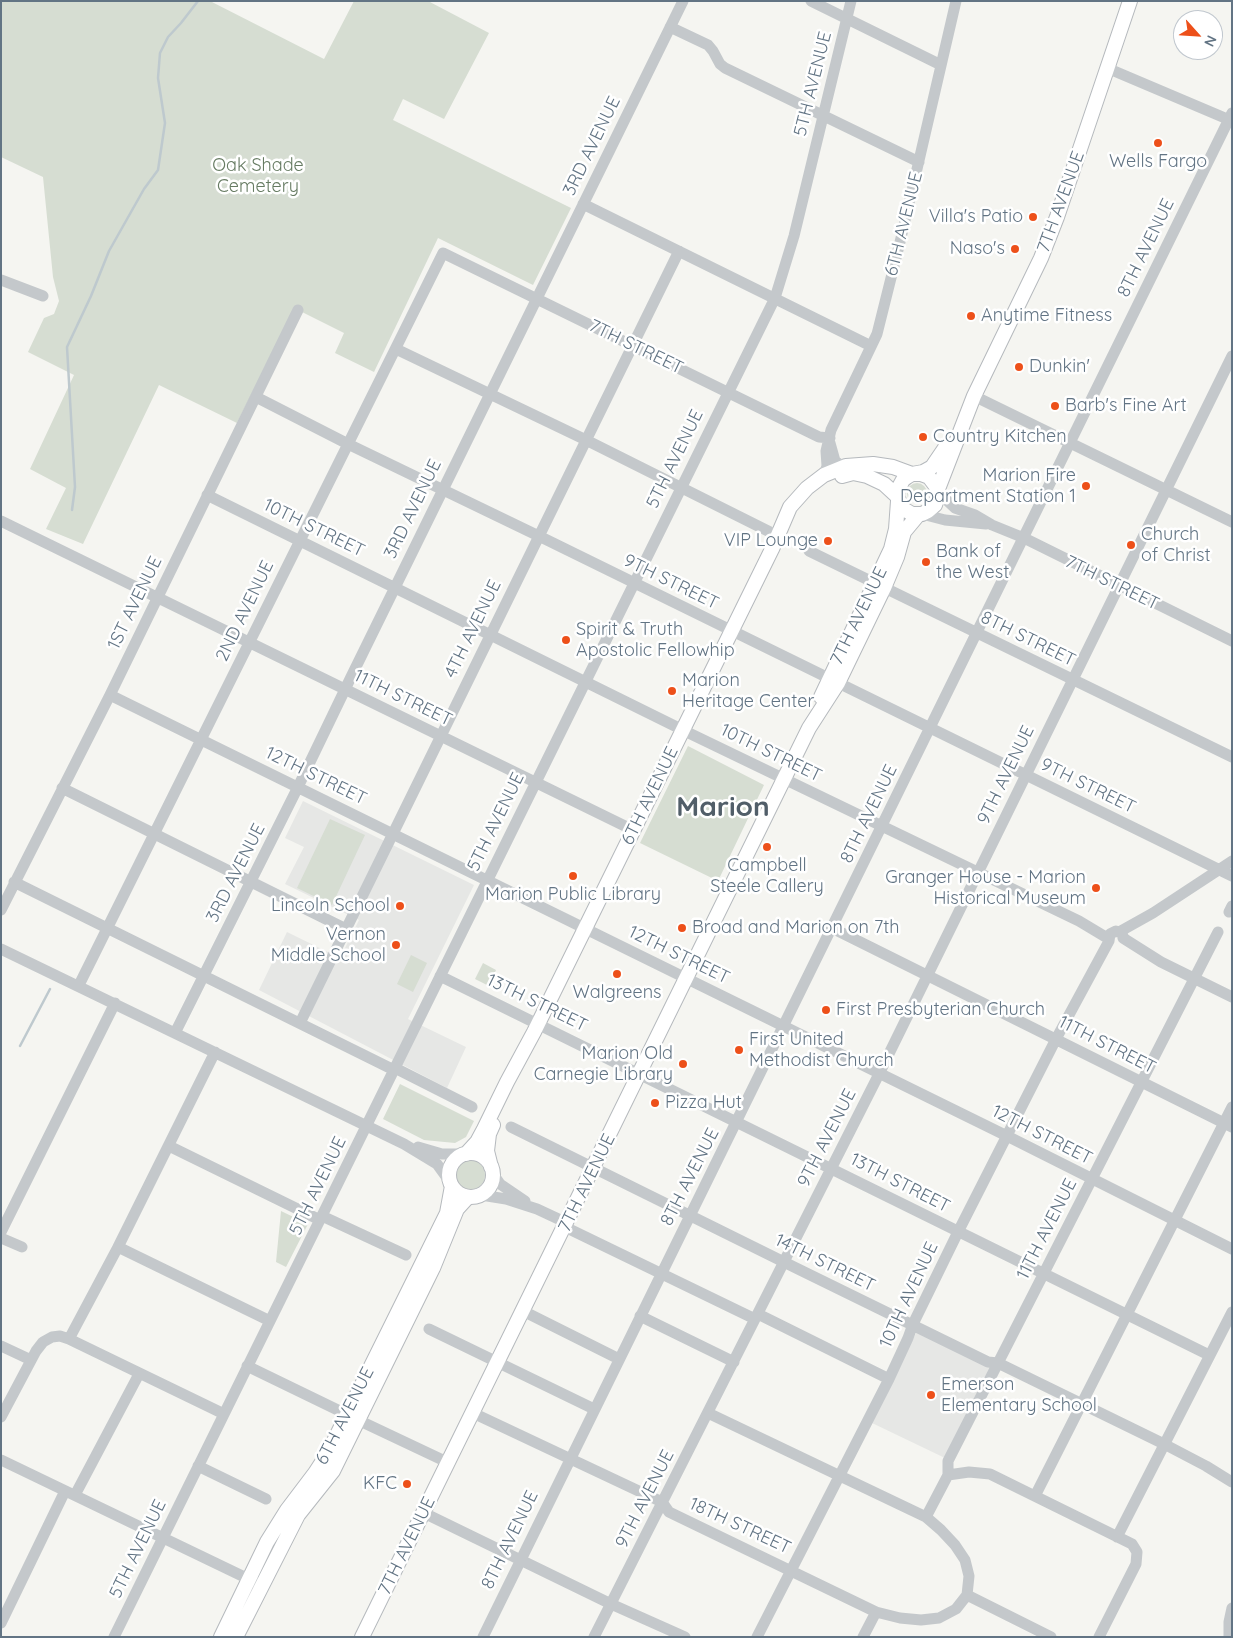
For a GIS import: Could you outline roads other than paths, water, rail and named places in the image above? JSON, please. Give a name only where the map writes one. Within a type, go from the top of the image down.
[{"type":"main road","name":"7TH AVENUE","points":[[949,449],[1041,258],[1063,202],[1130,1]]},
{"type":"main road","points":[[898,498],[900,484],[911,473],[949,449]]},
{"type":"main road","points":[[831,477],[853,473],[867,476],[884,484],[898,498],[902,508],[908,512],[921,514],[928,512],[935,505],[949,449]]},
{"type":"main road","points":[[831,477],[846,466],[873,464],[893,467],[929,477],[935,483],[938,490]]},
{"type":"main road","name":"6TH AVENUE","points":[[465,1154],[478,1140],[521,1057],[778,536],[790,506],[807,488],[831,477]]},
{"type":"main road","name":"7TH AVENUE","points":[[880,586],[894,540],[898,498]]},
{"type":"main road","name":"7TH AVENUE","points":[[364,1636],[809,728],[880,586],[896,562],[904,532],[921,514]]},
{"type":"main road","name":"6TH AVENUE","points":[[492,1172],[488,1151],[489,1134],[521,1057]]},
{"type":"main road","points":[[472,1153],[482,1156],[490,1164],[492,1172],[488,1188],[475,1196],[461,1195],[451,1184],[449,1174],[450,1167],[454,1161],[465,1154],[472,1153]]},
{"type":"main road","name":"6TH AVENUE","points":[[352,1417],[447,1213],[451,1184]]},
{"type":"main road","name":"6TH AVENUE","points":[[236,1637],[267,1542],[352,1417],[433,1268],[457,1209],[475,1196]]},
{"type":"main road","name":"6TH AVENUE","points":[[221,1637],[255,1583]]},
{"type":"street","name":"3RD AVENUE","points":[[175,1033],[298,787],[683,1]]},
{"type":"street","points":[[811,1],[941,65]]},
{"type":"street","name":"5TH AVENUE","points":[[114,1637],[584,681],[775,298],[794,236],[851,1]]},
{"type":"street","name":"6TH AVENUE","points":[[831,477],[827,466],[826,451],[836,417],[877,334],[956,1]]},
{"type":"street","points":[[670,27],[708,45],[714,51],[720,64],[725,68],[919,162]]},
{"type":"street","points":[[1108,68],[1175,98],[1231,118]]},
{"type":"street","name":"8TH AVENUE","points":[[483,1637],[1231,118]]},
{"type":"street","points":[[583,204],[872,346]]},
{"type":"street","name":"4TH AVENUE","points":[[300,1023],[679,251]]},
{"type":"street","name":"7TH STREET","points":[[443,253],[819,437],[830,438]]},
{"type":"street","name":"2ND AVENUE","points":[[79,985],[443,253]]},
{"type":"street","points":[[1,280],[43,296]]},
{"type":"street","name":"1ST AVENUE","points":[[1,910],[110,695],[298,310]]},
{"type":"street","points":[[396,349],[586,440],[778,536]]},
{"type":"street","name":"9TH AVENUE","points":[[594,1637],[832,1169],[1232,356]]},
{"type":"street","points":[[974,396],[1232,522]]},
{"type":"street","name":"9TH STREET","points":[[256,397],[348,444],[1232,876]]},
{"type":"street","points":[[830,438],[835,461],[846,466]]},
{"type":"street","name":"7TH STREET","points":[[938,490],[955,508],[975,515],[992,525],[1024,538],[1232,641]]},
{"type":"street","name":"10TH STREET","points":[[207,496],[784,779],[1116,938],[1232,997]]},
{"type":"street","name":"7TH STREET","points":[[921,514],[945,520],[992,525]]},
{"type":"street","name":"11TH STREET","points":[[1,521],[634,830]]},
{"type":"street","name":"8TH STREET","points":[[808,551],[1232,757]]},
{"type":"street","name":"12TH STREET","points":[[110,695],[1007,1136],[1232,1249]]},
{"type":"street","points":[[62,788],[346,929]]},
{"type":"street","name":"10TH AVENUE","points":[[757,1637],[889,1379],[913,1324],[958,1232],[1056,1039],[1094,970],[1116,938],[1232,860]]},
{"type":"street","points":[[14,882],[472,1107]]},
{"type":"street","name":"11TH STREET","points":[[832,928],[1228,1125]]},
{"type":"street","name":"11TH AVENUE","points":[[926,1518],[948,1475],[948,1461],[1218,932]]},
{"type":"street","points":[[1,948],[404,1144],[437,1164],[451,1184]]},
{"type":"street","name":"13TH STREET","points":[[440,976],[1209,1355]]},
{"type":"street","points":[[1,1232],[115,1003]]},
{"type":"street","points":[[69,1339],[118,1247],[215,1052]]},
{"type":"street","points":[[1035,1496],[1174,1220],[1228,1125],[1232,1107]]},
{"type":"street","name":"14TH STREET","points":[[511,1127],[784,1263],[988,1362],[998,1363],[1164,1444],[1232,1482]]},
{"type":"street","points":[[404,1144],[442,1154],[465,1154]]},
{"type":"street","points":[[169,1146],[406,1256]]},
{"type":"street","points":[[492,1172],[500,1184],[537,1209],[566,1225],[661,1273],[889,1379]]},
{"type":"street","points":[[475,1196],[506,1199],[537,1209]]},
{"type":"street","points":[[1,1238],[22,1247]]},
{"type":"street","points":[[118,1247],[270,1321]]},
{"type":"street","points":[[523,1312],[619,1359]]},
{"type":"street","points":[[1117,1537],[1232,1312]]},
{"type":"street","points":[[640,1316],[734,1362]]},
{"type":"street","points":[[429,1329],[594,1409]]},
{"type":"street","points":[[1,1417],[31,1360],[43,1342],[52,1337],[60,1336],[224,1414]]},
{"type":"street","points":[[1,1346],[31,1360]]},
{"type":"street","points":[[248,1366],[448,1463]]},
{"type":"street","points":[[1,1623],[70,1493],[139,1374]]},
{"type":"street","name":"18TH STREET","points":[[473,1412],[662,1502],[669,1512],[876,1612],[900,1618],[921,1620],[939,1618],[956,1609],[967,1595]]},
{"type":"street","points":[[708,1413],[926,1518],[951,1540],[965,1560],[970,1576],[967,1595],[1051,1637]]},
{"type":"street","points":[[1,1460],[255,1583]]},
{"type":"street","points":[[198,1466],[266,1499]]},
{"type":"street","points":[[948,1475],[969,1472],[990,1474],[1132,1544],[1137,1552],[1136,1564],[1099,1637]]},
{"type":"street","points":[[424,1513],[611,1604],[685,1637]]},
{"type":"street","points":[[1229,1637],[1229,1622],[1232,1608]]},
{"type":"street","points":[[863,1637],[876,1612]]},
{"type":"waterway","points":[[72,510],[75,487],[67,347],[91,296],[109,251],[144,189],[158,170],[165,123],[158,78],[160,53],[168,37],[198,1]]},
{"type":"waterway","points":[[20,1046],[50,989]]},
{"type":"place","name":"Wells Fargo","points":[[1158,143]]},
{"type":"place","name":"Villa's Patio","points":[[1033,217]]},
{"type":"place","name":"Naso's","points":[[1015,249]]},
{"type":"place","name":"Anytime Fitness","points":[[971,316]]},
{"type":"place","name":"Dunkin'","points":[[1019,367]]},
{"type":"place","name":"Barb's Fine Art","points":[[1055,406]]},
{"type":"place","name":"Country Kitchen","points":[[923,437]]},
{"type":"place","name":"Marion Fire Department Station 1","points":[[1086,486]]},
{"type":"place","name":"VIP Lounge","points":[[828,541]]},
{"type":"place","name":"Church of Christ","points":[[1131,545]]},
{"type":"place","name":"Bank of the West","points":[[926,562]]},
{"type":"place","name":"Spirit & Truth Apostolic Fellowhip","points":[[566,640]]},
{"type":"place","name":"Marion Heritage Center","points":[[672,691]]},
{"type":"place","name":"Campbell Steele Callery","points":[[767,847]]},
{"type":"place","name":"Marion Public Library","points":[[573,876]]},
{"type":"place","name":"Granger House - Marion Historical Museum","points":[[1096,888]]},
{"type":"place","name":"Lincoln School","points":[[400,906]]},
{"type":"place","name":"Broad and Marion on 7th","points":[[682,928]]},
{"type":"place","name":"Vernon Middle School","points":[[396,945]]},
{"type":"place","name":"Walgreens","points":[[617,974]]},
{"type":"place","name":"First Presbyterian Church","points":[[826,1010]]},
{"type":"place","name":"First United Methodist Church","points":[[739,1050]]},
{"type":"place","name":"Marion Old Carnegie Library","points":[[683,1064]]},
{"type":"place","name":"Pizza Hut","points":[[655,1103]]},
{"type":"place","name":"Emerson Elementary School","points":[[931,1395]]},
{"type":"place","name":"KFC","points":[[407,1484]]},
{"type":"district","name":"Marion","points":[[723,808]]},
{"type":"park label","name":"Oak Shade Cemetery","points":[[258,176]]}]
